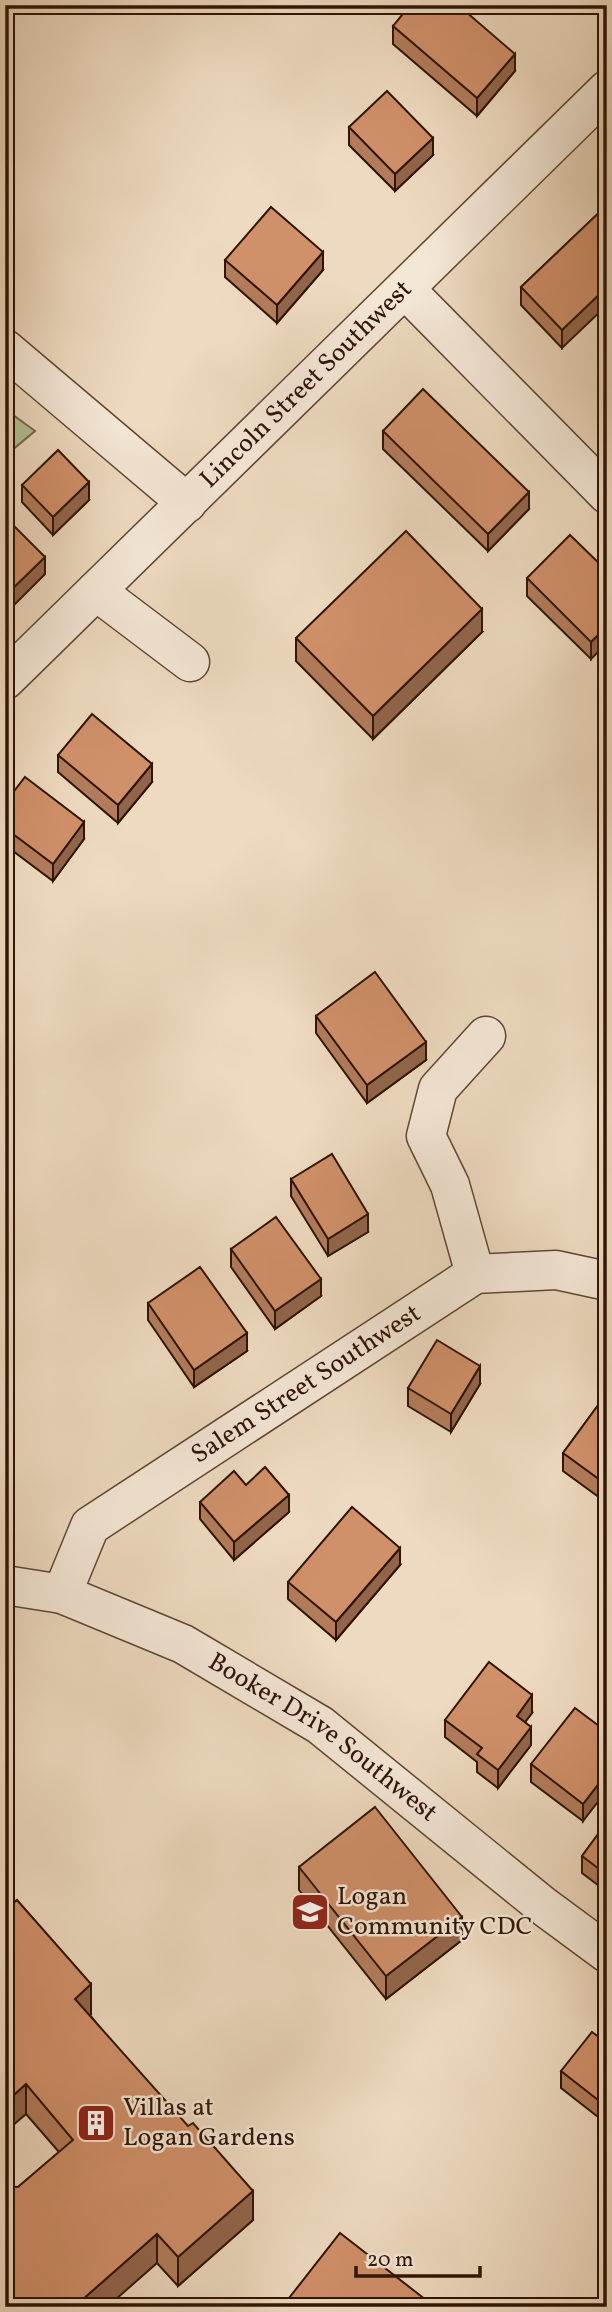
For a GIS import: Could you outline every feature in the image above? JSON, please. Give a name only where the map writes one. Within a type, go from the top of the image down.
[{"type":"street","name":"Lincoln Street Southwest","points":[[5,680],[607,90]]},
{"type":"street","points":[[405,289],[607,494]]},
{"type":"street","points":[[5,349],[187,503]]},
{"type":"street","points":[[96,591],[190,662]]},
{"type":"street","points":[[475,1274],[450,1185],[426,1136],[439,1089],[486,1036]]},
{"type":"street","name":"Salem Street Southwest","points":[[62,1594],[90,1526],[475,1274],[556,1270],[607,1280]]},
{"type":"street","name":"Booker Drive Southwest","points":[[5,1585],[62,1594],[183,1644],[320,1724],[542,1905],[607,1953]]},
{"type":"green space","points":[[5,409],[35,431],[5,456]]},
{"type":"building","points":[[410,5],[458,5],[515,54],[477,98],[393,26]]},
{"type":"building","points":[[387,91],[433,138],[395,174],[349,127]]},
{"type":"building","points":[[607,205],[607,287],[562,330],[521,287]]},
{"type":"building","points":[[271,207],[323,252],[277,305],[225,260]]},
{"type":"building","points":[[423,389],[529,492],[488,534],[383,431]]},
{"type":"building","points":[[58,450],[89,482],[53,517],[22,485]]},
{"type":"building","points":[[5,517],[45,557],[5,596]]},
{"type":"building","points":[[406,531],[482,609],[373,716],[296,638]]},
{"type":"building","points":[[570,535],[607,571],[607,626],[591,642],[527,578]]},
{"type":"building","points":[[92,714],[152,764],[118,805],[58,755]]},
{"type":"building","points":[[25,777],[84,822],[53,864],[5,828],[5,803]]},
{"type":"building","points":[[375,972],[426,1042],[367,1085],[316,1016]]},
{"type":"building","points":[[607,1024],[607,1037],[600,1030]]},
{"type":"building","points":[[332,1154],[368,1214],[328,1239],[291,1179]]},
{"type":"building","points":[[276,1217],[321,1279],[275,1311],[231,1249]]},
{"type":"building","points":[[200,1267],[247,1333],[194,1370],[148,1303]]},
{"type":"building","points":[[437,1340],[480,1366],[451,1414],[408,1388]]},
{"type":"building","points":[[607,1393],[607,1485],[563,1453]]},
{"type":"building","points":[[265,1467],[289,1495],[234,1542],[200,1502],[234,1471],[246,1485]]},
{"type":"building","points":[[352,1507],[400,1548],[336,1622],[288,1582]]},
{"type":"building","points":[[489,1662],[532,1695],[517,1716],[531,1727],[498,1770],[477,1754],[482,1748],[445,1720]]},
{"type":"building","points":[[575,1708],[607,1732],[607,1773],[583,1804],[531,1764]]},
{"type":"building","points":[[375,1807],[462,1917],[386,1976],[299,1867]]},
{"type":"building","points":[[607,1822],[607,1875],[582,1856]]},
{"type":"building","name":"Villas at Logan Gardens","points":[[17,1900],[91,1984],[75,1999],[188,2126],[193,2123],[253,2191],[178,2257],[157,2234],[74,2307],[5,2307],[5,2186],[18,2187],[73,2140],[26,2084],[5,2103],[5,1910]]},
{"type":"building","points":[[592,2032],[607,2043],[607,2107],[561,2071]]},
{"type":"building","points":[[340,2233],[435,2307],[282,2307]]},
{"type":"place","name":"Logan Community CDC","points":[[310,1912]]},
{"type":"place","name":"Villas at Logan Gardens","points":[[96,2123]]}]
